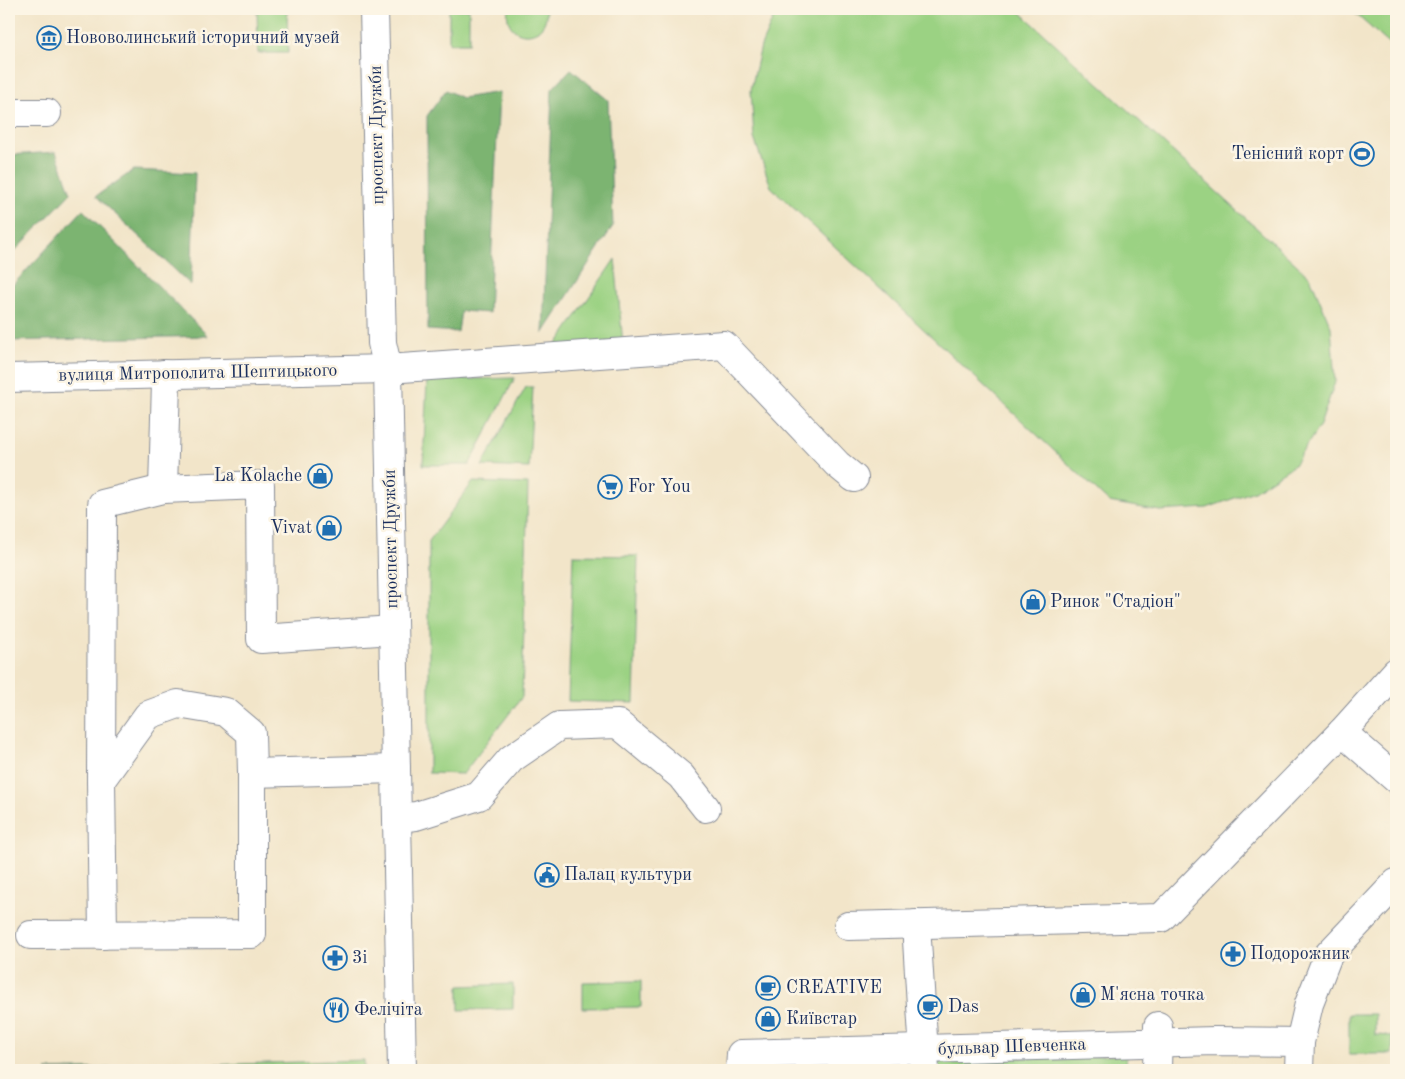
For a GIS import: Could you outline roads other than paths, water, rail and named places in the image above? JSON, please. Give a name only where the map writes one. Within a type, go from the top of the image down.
[{"type":"street","name":"проспект Дружби","points":[[374,9],[382,343],[388,369],[402,1070]]},
{"type":"street","points":[[9,113],[47,113]]},
{"type":"street","name":"вулиця Митрополита Шептицького","points":[[9,378],[388,369],[724,345],[837,464],[854,478]]},
{"type":"street","points":[[164,374],[166,382],[164,489]]},
{"type":"street","points":[[103,935],[101,780],[102,504],[164,489],[260,485],[261,639],[393,630]]},
{"type":"street","points":[[848,926],[1162,918],[1342,732],[1396,672]]},
{"type":"street","points":[[30,936],[252,934],[251,733],[226,712],[178,704],[148,715],[101,780]]},
{"type":"street","points":[[397,818],[416,816],[479,796],[511,759],[559,726],[618,724],[681,776],[706,808]]},
{"type":"street","points":[[1342,732],[1396,779]]},
{"type":"street","points":[[252,773],[396,769]]},
{"type":"street","points":[[1299,1070],[1300,1042],[1309,1004],[1328,955],[1396,883]]},
{"type":"street","points":[[916,924],[925,1060]]},
{"type":"street","points":[[1158,1035],[1158,1070]]},
{"type":"street","name":"бульвар Шевченка","points":[[741,1062],[925,1060],[1158,1035],[1300,1042]]},
{"type":"place","name":"Нововолинський історичний музей","points":[[49,38]]},
{"type":"place","name":"Тенісний корт","points":[[1362,154]]},
{"type":"place","name":"La Kolache","points":[[320,476]]},
{"type":"place","name":"For You","points":[[610,487]]},
{"type":"place","name":"Vivat","points":[[329,528]]},
{"type":"place","name":"Ринок \"Стадіон\"","points":[[1033,602]]},
{"type":"place","name":"Палац культури","points":[[547,875]]},
{"type":"place","name":"Подорожник","points":[[1233,954]]},
{"type":"place","name":"3і","points":[[335,958]]},
{"type":"place","name":"CREATIVE","points":[[768,988]]},
{"type":"place","name":"М'ясна точка","points":[[1083,995]]},
{"type":"place","name":"Das","points":[[930,1007]]},
{"type":"place","name":"Фелічіта","points":[[336,1010]]},
{"type":"place","name":"Київстар","points":[[768,1019]]}]
